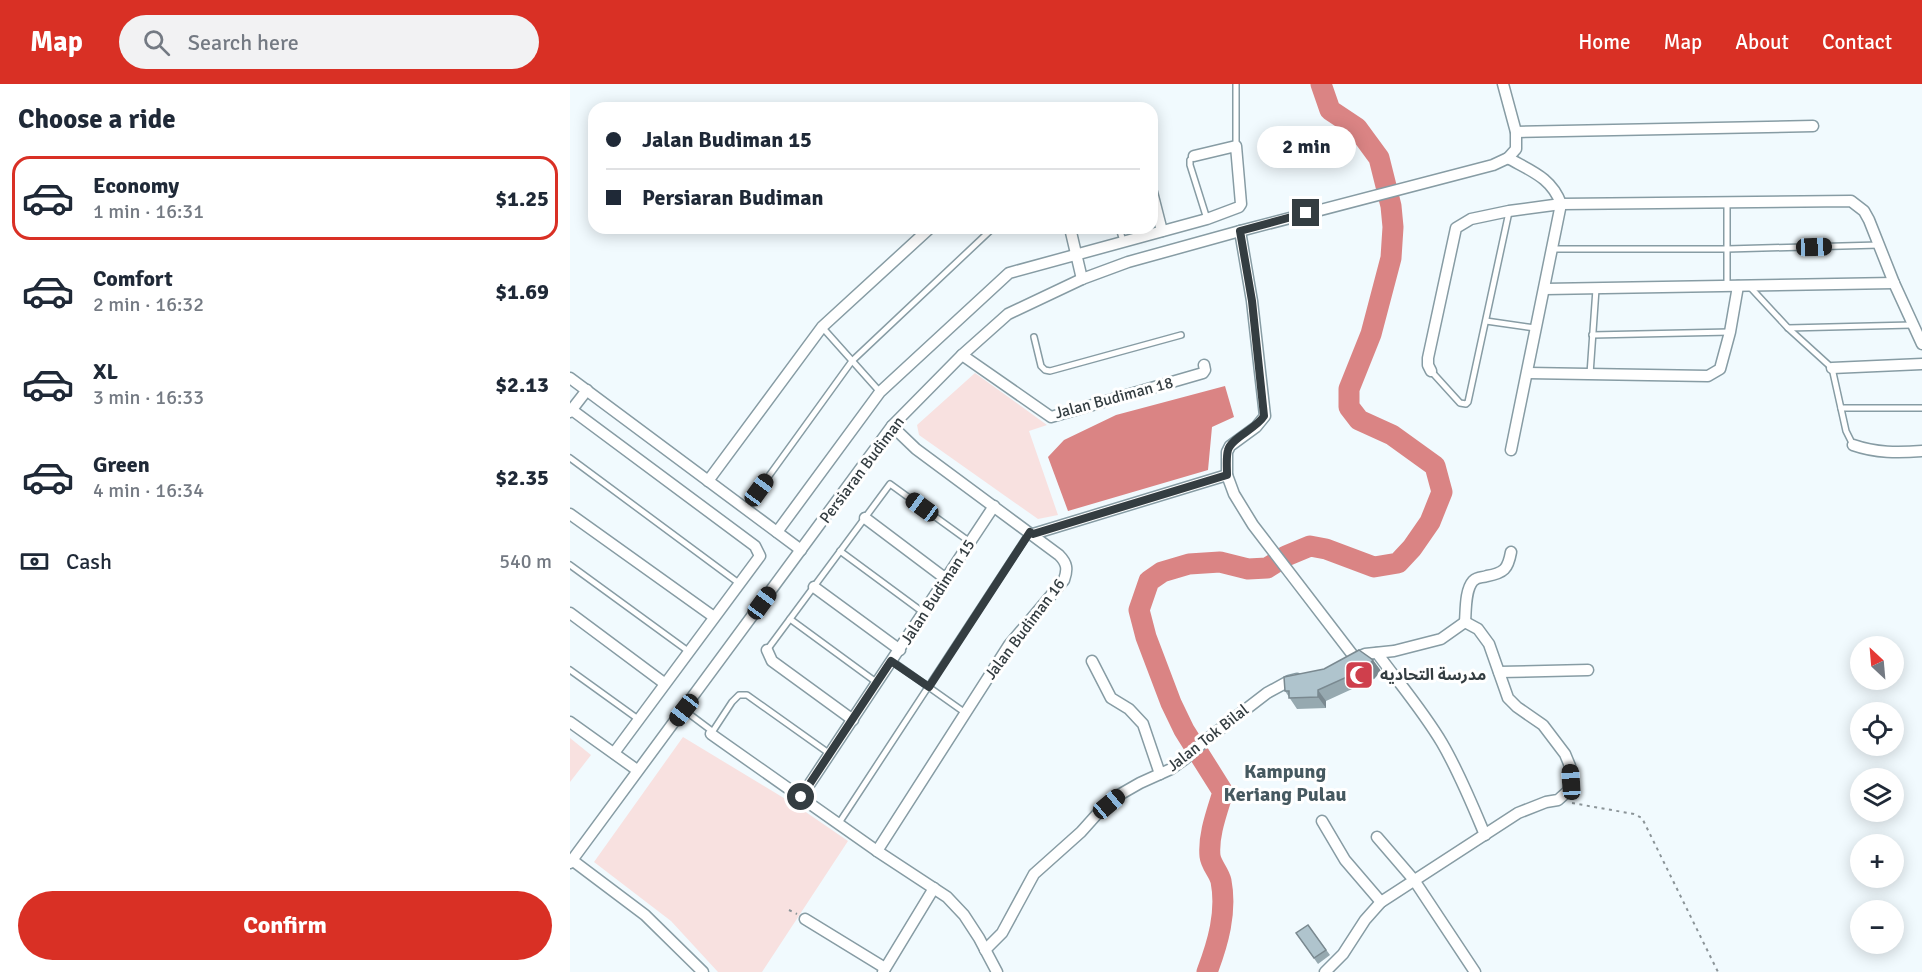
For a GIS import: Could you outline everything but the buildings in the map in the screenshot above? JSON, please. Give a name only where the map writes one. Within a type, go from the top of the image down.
[{"type":"street","points":[[1503,84],[1516,132],[1516,148],[1508,158],[1549,182],[1557,192],[1561,204],[1511,450]]},
{"type":"street","points":[[1516,132],[1813,126]]},
{"type":"street","points":[[1158,232],[1207,219],[1235,209],[1241,204],[1236,147],[1194,156]]},
{"type":"street","name":"Persiaran Budiman","points":[[571,861],[892,426],[962,355],[1008,315],[1082,279],[1128,262],[1493,165],[1508,158]]},
{"type":"street","points":[[1431,371],[1428,358],[1456,228],[1471,219],[1561,204],[1851,201],[1864,211],[1922,344]]},
{"type":"street","points":[[1158,215],[1162,231]]},
{"type":"street","points":[[1240,231],[1252,301],[1264,416],[1256,427],[1230,446],[1227,452],[1227,475],[1234,494],[1350,661],[1365,654],[1441,639],[1465,622],[1468,590],[1472,582],[1478,577],[1503,571],[1509,566],[1511,552]]},
{"type":"street","points":[[708,481],[822,327],[923,234]]},
{"type":"street","points":[[1072,234],[1082,279]]},
{"type":"street","points":[[777,532],[880,392],[1009,273],[1150,234]]},
{"type":"street","points":[[1545,289],[1894,283]]},
{"type":"street","points":[[1528,372],[1713,375],[1720,369],[1730,332],[1738,286]]},
{"type":"street","name":"Jalan Budiman 18","points":[[962,355],[1051,417],[1203,374],[1204,365]]},
{"type":"street","points":[[1832,368],[1922,364]]},
{"type":"street","points":[[570,378],[801,550]]},
{"type":"street","points":[[587,390],[571,411],[755,546],[760,556],[614,753]]},
{"type":"street","name":"Jalan Budiman 16","points":[[877,851],[1009,645],[1064,580],[1067,572],[1063,558],[916,449],[892,426]]},
{"type":"street","points":[[1853,445],[1866,450],[1890,453],[1922,451]]},
{"type":"street","points":[[1031,533],[1227,475]]},
{"type":"street","name":"Jalan Budiman 15","points":[[801,797],[994,506]]},
{"type":"street","points":[[570,514],[714,617]]},
{"type":"street","points":[[864,518],[946,579]]},
{"type":"street","points":[[814,587],[900,650]]},
{"type":"street","points":[[570,613],[664,683]]},
{"type":"street","points":[[1325,972],[1343,954],[1365,920],[1381,902],[1518,813],[1557,800],[1568,791],[1571,782],[1569,766],[1564,754],[1543,725],[1508,698],[1489,644],[1478,629],[1465,622]]},
{"type":"street","points":[[767,650],[772,661],[853,720]]},
{"type":"street","points":[[1377,653],[1441,741],[1455,766],[1485,835]]},
{"type":"street","points":[[1092,662],[1111,698],[1129,709],[1143,724],[1160,774]]},
{"type":"street","points":[[1499,672],[1588,670]]},
{"type":"street","name":"Jalan Tok Bilal","points":[[985,950],[1002,933],[1035,874],[1119,795],[1171,769],[1267,693],[1289,681],[1310,677]]},
{"type":"street","points":[[570,722],[637,770]]},
{"type":"street","points":[[711,733],[877,851],[947,897],[964,915],[997,972]]},
{"type":"street","points":[[1322,821],[1345,860],[1381,902]]},
{"type":"street","points":[[1377,837],[1414,880],[1475,972]]},
{"type":"street","points":[[571,861],[645,915],[703,972]]},
{"type":"street","points":[[805,920],[884,970],[934,888]]},
{"type":"lane","points":[[1236,84],[1236,147]]},
{"type":"lane","points":[[1194,156],[1190,160],[1190,165],[1207,219]]},
{"type":"lane","points":[[1727,202],[1726,249],[1738,286],[1832,368],[1846,431],[1853,445]]},
{"type":"lane","points":[[1431,371],[1460,403],[1466,404],[1470,400],[1509,211]]},
{"type":"lane","points":[[745,509],[852,361],[987,234]]},
{"type":"lane","points":[[1121,234],[1123,241]]},
{"type":"lane","points":[[1553,249],[1726,249],[1879,245]]},
{"type":"lane","points":[[1590,374],[1596,288]]},
{"type":"lane","points":[[1486,321],[1537,328]]},
{"type":"lane","points":[[1788,328],[1913,325]]},
{"type":"lane","points":[[822,327],[880,392]]},
{"type":"lane","points":[[1592,335],[1730,332]]},
{"type":"lane","points":[[1034,336],[1041,366],[1045,370],[1050,370],[1181,335]]},
{"type":"lane","points":[[1841,408],[1922,408]]},
{"type":"lane","points":[[570,458],[740,584]]},
{"type":"lane","points":[[767,650],[890,484],[970,542]]},
{"type":"lane","points":[[839,824],[1031,533]]},
{"type":"lane","points":[[840,551],[924,613]]},
{"type":"lane","points":[[570,565],[688,651]]},
{"type":"lane","points":[[790,619],[878,683]]},
{"type":"lane","points":[[891,661],[964,712]]},
{"type":"lane","points":[[570,670],[638,719]]},
{"type":"lane","points":[[684,710],[711,733],[732,702],[739,695],[747,695],[830,754]]},
{"type":"path","points":[[1557,800],[1634,814],[1642,818],[1718,972]]},
{"type":"shaded area","points":[[975,373],[1047,425],[1029,431],[1058,515],[1038,519],[919,435],[917,425]]},
{"type":"shaded area","points":[[1225,386],[1234,417],[1212,427],[1208,470],[1068,511],[1048,457],[1064,440],[1116,415]]},
{"type":"shaded area","points":[[683,737],[797,806],[848,841],[762,972],[718,972],[671,921],[594,862]]},
{"type":"shaded area","points":[[570,738],[591,755],[570,782]]},
{"type":"waterway","points":[[1207,972],[1218,939],[1222,916],[1223,893],[1219,875],[1211,859],[1210,840],[1223,792],[1184,730],[1171,703],[1146,637],[1139,610],[1149,581],[1162,572],[1189,564],[1220,562],[1248,569],[1267,568],[1286,556],[1310,546],[1326,549],[1374,567],[1398,563],[1412,548],[1430,522],[1442,492],[1435,466],[1392,435],[1359,420],[1349,407],[1349,389],[1371,334],[1391,258],[1393,227],[1391,206],[1379,158],[1357,128],[1330,110],[1321,84]]},
{"type":"place","name":"مدرسة التحاديه","points":[[1359,675]]},
{"type":"district","name":"Kampung Keriang Pulau","points":[[1285,782]]},
{"type":"route","points":[[801,797],[891,661],[929,687],[1030,532],[1033,534],[1227,475],[1227,452],[1230,446],[1256,427],[1261,422],[1265,411],[1252,301],[1240,231],[1306,213]]}]
